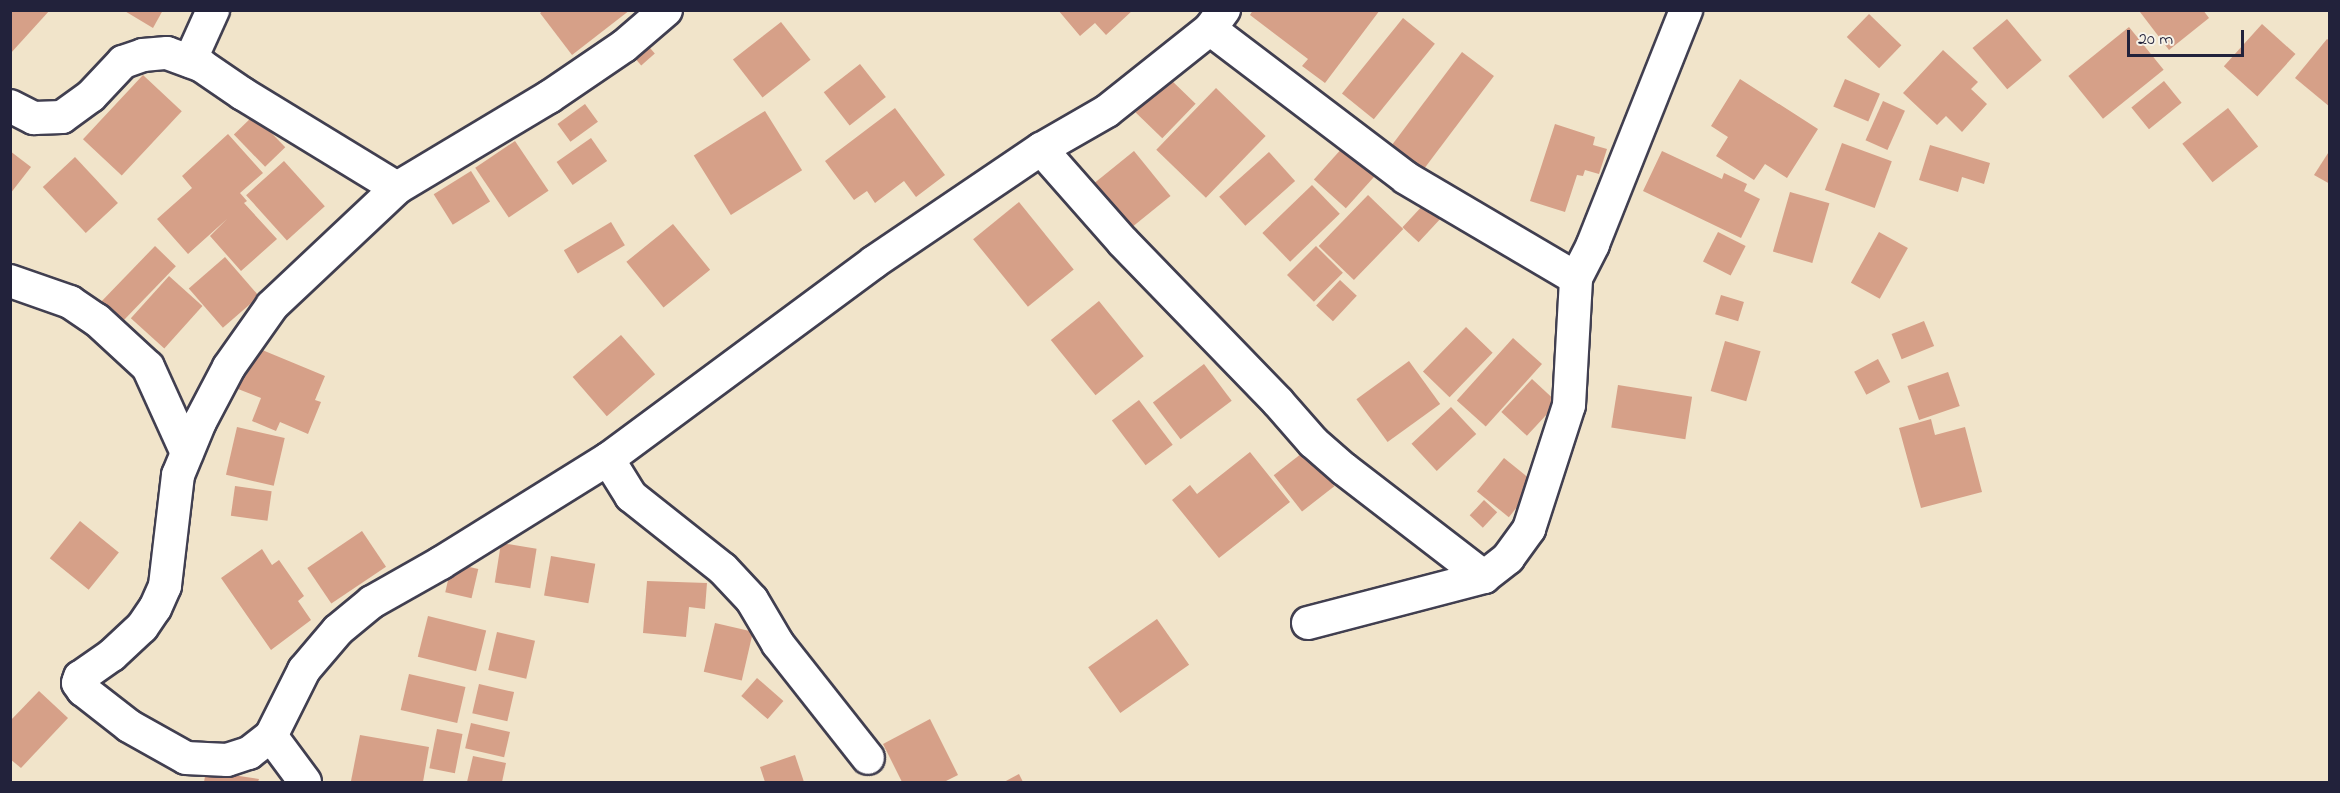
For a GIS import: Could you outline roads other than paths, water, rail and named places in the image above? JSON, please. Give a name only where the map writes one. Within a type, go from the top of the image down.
[{"type":"street","points":[[190,61],[213,10]]},
{"type":"street","points":[[666,10],[624,46],[549,96],[397,188],[273,306],[229,367],[178,475],[171,514],[165,586],[156,608],[142,627],[112,655],[82,675],[78,683],[129,726],[172,753],[186,758],[228,760],[249,753],[271,736],[304,670],[338,630],[372,602],[608,459],[874,262],[1041,149],[1107,111],[1217,20],[1406,178],[1576,278]]},
{"type":"street","points":[[1308,623],[1484,577],[1508,558],[1529,529],[1569,405],[1576,278],[1593,244],[1675,14]]},
{"type":"street","points":[[10,106],[34,118],[62,117],[91,96],[123,62],[143,55],[166,53],[202,66],[243,94],[397,188]]},
{"type":"street","points":[[1041,149],[1123,242],[1278,402],[1312,442],[1484,577]]},
{"type":"street","points":[[10,281],[70,302],[97,320],[148,367],[187,453]]},
{"type":"street","points":[[608,459],[631,496],[723,568],[752,600],[778,644],[868,758]]},
{"type":"street","points":[[271,736],[305,783]]}]
